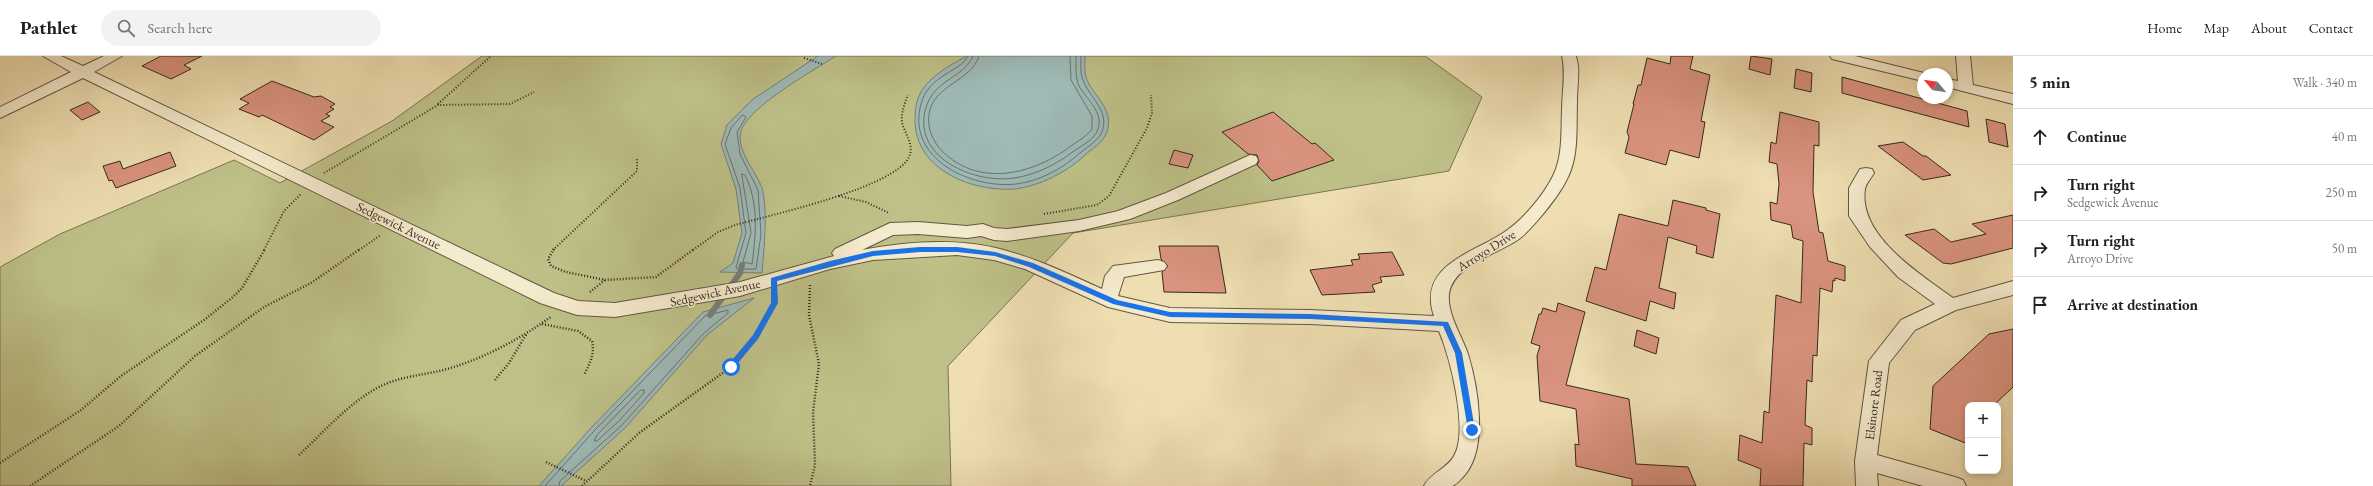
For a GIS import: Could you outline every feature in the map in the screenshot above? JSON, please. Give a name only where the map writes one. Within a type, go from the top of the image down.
[{"type":"street","name":"Sedgewick Avenue","points":[[50,56],[547,298],[569,306],[615,310],[678,301],[740,289],[822,266],[873,254],[920,250],[957,249],[995,254],[1031,265],[1108,299],[1141,309],[1170,315],[1310,317],[1446,324]]},
{"type":"street","points":[[0,113],[115,56]]},
{"type":"street","name":"Arroyo Drive","points":[[1435,486],[1449,478],[1460,467],[1466,453],[1472,430],[1458,353],[1446,324],[1439,293],[1444,280],[1455,268],[1512,236],[1533,216],[1564,171],[1570,136],[1570,91],[1573,72],[1569,56]]},
{"type":"street","points":[[1837,56],[1917,76]]},
{"type":"street","points":[[1963,56],[1966,87]]},
{"type":"street","points":[[1953,84],[2013,99]]},
{"type":"street","points":[[822,266],[842,251],[890,228],[918,228],[967,232],[983,230],[989,234],[1024,234],[1072,227],[1116,217],[1166,200],[1250,160]]},
{"type":"street","points":[[1866,172],[1857,188],[1858,216],[1876,243],[1904,272],[1950,305]]},
{"type":"street","points":[[1108,299],[1114,276],[1119,271],[1158,266]]},
{"type":"street","name":"Elsinore Road","points":[[1867,486],[1866,461],[1879,361],[1908,325],[1950,305],[2013,288]]},
{"type":"street","points":[[1866,461],[1955,486]]},
{"type":"path","points":[[0,463],[81,410],[121,376],[204,320],[233,298],[242,288],[257,264],[284,211],[312,183],[322,175],[438,105],[491,56]]},
{"type":"path","points":[[804,58],[822,64]]},
{"type":"path","points":[[438,105],[510,104],[534,92]]},
{"type":"path","points":[[637,158],[637,171],[553,250],[548,259],[551,266],[566,272],[605,280],[656,277],[718,232],[735,225],[760,219],[805,204],[839,196],[881,179],[901,166],[909,157],[910,147],[902,122],[902,113],[908,95]]},
{"type":"path","points":[[1043,214],[1097,205],[1109,196],[1147,128],[1152,113],[1151,95]]},
{"type":"path","points":[[839,196],[866,202],[892,215]]},
{"type":"path","points":[[30,486],[119,426],[195,356],[264,307],[311,283],[396,224]]},
{"type":"path","points":[[810,486],[814,475],[816,452],[814,402],[819,366],[807,304],[822,266]]},
{"type":"path","points":[[582,486],[639,433],[731,367],[755,337],[775,303],[773,279]]},
{"type":"path","points":[[299,455],[355,404],[378,389],[395,380],[447,369],[476,358],[542,324],[605,280]]},
{"type":"path","points":[[542,324],[582,332],[590,337],[595,348],[592,361],[584,375]]},
{"type":"path","points":[[495,380],[509,363],[527,332]]},
{"type":"path","points":[[546,462],[586,481]]},
{"type":"green space","points":[[482,56],[1425,56],[1482,97],[1449,171],[1073,233],[948,366],[951,486],[0,486],[0,267],[60,234],[234,160],[280,183],[392,121]]},
{"type":"water","points":[[818,56],[836,56],[768,100],[746,121],[741,131],[741,146],[747,161],[759,181],[764,196],[765,230],[762,273],[720,272],[733,263],[742,233],[736,189],[721,144],[727,125],[753,99]]},
{"type":"water","points":[[967,56],[1085,56],[1086,78],[1102,102],[1109,121],[1104,137],[1076,163],[1051,178],[1033,185],[1015,189],[981,187],[964,182],[949,174],[935,165],[925,152],[918,137],[915,120],[916,106],[920,94],[929,81],[944,69]]},
{"type":"water","points":[[754,298],[707,335],[625,428],[561,486],[539,486],[591,428],[703,312]]},
{"type":"building","points":[[161,56],[202,56],[184,65],[191,69],[171,79],[142,66]]},
{"type":"building","points":[[1671,56],[1693,56],[1690,69],[1710,75],[1701,121],[1705,122],[1699,158],[1670,150],[1666,165],[1625,153],[1629,137],[1627,132],[1633,104],[1638,85],[1641,85],[1647,58],[1670,64]]},
{"type":"building","points":[[1751,56],[1772,59],[1770,75],[1749,69]]},
{"type":"building","points":[[1796,69],[1812,73],[1811,92],[1794,88]]},
{"type":"building","points":[[1842,77],[1917,97],[1917,104],[1941,104],[1967,111],[1969,127],[1842,93]]},
{"type":"building","points":[[272,81],[314,97],[321,96],[335,104],[330,107],[334,109],[326,114],[330,116],[321,121],[334,127],[314,140],[262,115],[259,117],[239,109],[249,103],[240,99]]},
{"type":"building","points":[[88,102],[100,112],[82,120],[70,110]]},
{"type":"building","points":[[1273,112],[1312,144],[1315,143],[1334,160],[1272,181],[1257,165],[1259,161],[1257,155],[1248,154],[1222,132]]},
{"type":"building","points":[[1780,112],[1819,122],[1819,146],[1814,145],[1813,192],[1819,232],[1823,233],[1828,261],[1845,266],[1845,281],[1835,278],[1835,281],[1833,280],[1832,292],[1820,288],[1817,356],[1813,355],[1812,382],[1807,380],[1805,425],[1812,428],[1812,445],[1804,443],[1803,486],[1760,486],[1761,469],[1738,460],[1740,435],[1762,443],[1764,411],[1769,413],[1776,295],[1801,303],[1803,241],[1793,238],[1791,225],[1771,220],[1770,202],[1777,204],[1779,184],[1777,164],[1769,162],[1771,142],[1776,144]]},
{"type":"building","points":[[1986,119],[2005,124],[2008,147],[1989,142]]},
{"type":"building","points":[[1903,142],[1923,156],[1926,156],[1951,175],[1923,180],[1878,146]]},
{"type":"building","points":[[1174,150],[1193,155],[1188,168],[1169,164]]},
{"type":"building","points":[[170,152],[176,166],[116,188],[112,180],[109,181],[103,166],[120,161],[123,169]]},
{"type":"building","points":[[1673,200],[1706,208],[1706,210],[1720,214],[1713,258],[1696,253],[1697,246],[1668,237],[1659,288],[1676,293],[1674,309],[1650,301],[1646,321],[1586,301],[1595,267],[1606,270],[1619,214],[1668,226]]},
{"type":"building","points":[[2013,215],[2013,248],[1951,264],[1943,263],[1905,235],[1934,229],[1951,242],[1986,234],[1972,224]]},
{"type":"building","points":[[1159,246],[1218,246],[1226,293],[1164,292],[1162,272],[1168,266],[1161,259]]},
{"type":"building","points":[[1392,252],[1404,275],[1380,277],[1382,282],[1372,285],[1375,292],[1322,295],[1310,270],[1353,265],[1351,260],[1360,259],[1358,254]]},
{"type":"building","points":[[1558,303],[1585,312],[1566,385],[1629,399],[1636,464],[1688,467],[1696,486],[1632,486],[1632,479],[1576,466],[1575,444],[1579,445],[1576,409],[1540,401],[1537,356],[1540,346],[1531,343],[1539,314],[1541,314],[1543,308],[1556,312]]},
{"type":"building","points":[[2013,329],[2013,387],[1997,402],[1965,402],[1965,443],[1930,429],[1933,386],[1989,334]]},
{"type":"building","points":[[1637,330],[1659,338],[1656,354],[1634,346]]},
{"type":"waterway","points":[[710,315],[740,273],[742,265]]},
{"type":"route","points":[[731,367],[755,337],[775,303],[776,292],[773,279],[830,263],[873,254],[920,250],[957,249],[995,254],[1031,265],[1115,302],[1170,315],[1310,317],[1446,324],[1458,353],[1472,430]]}]
